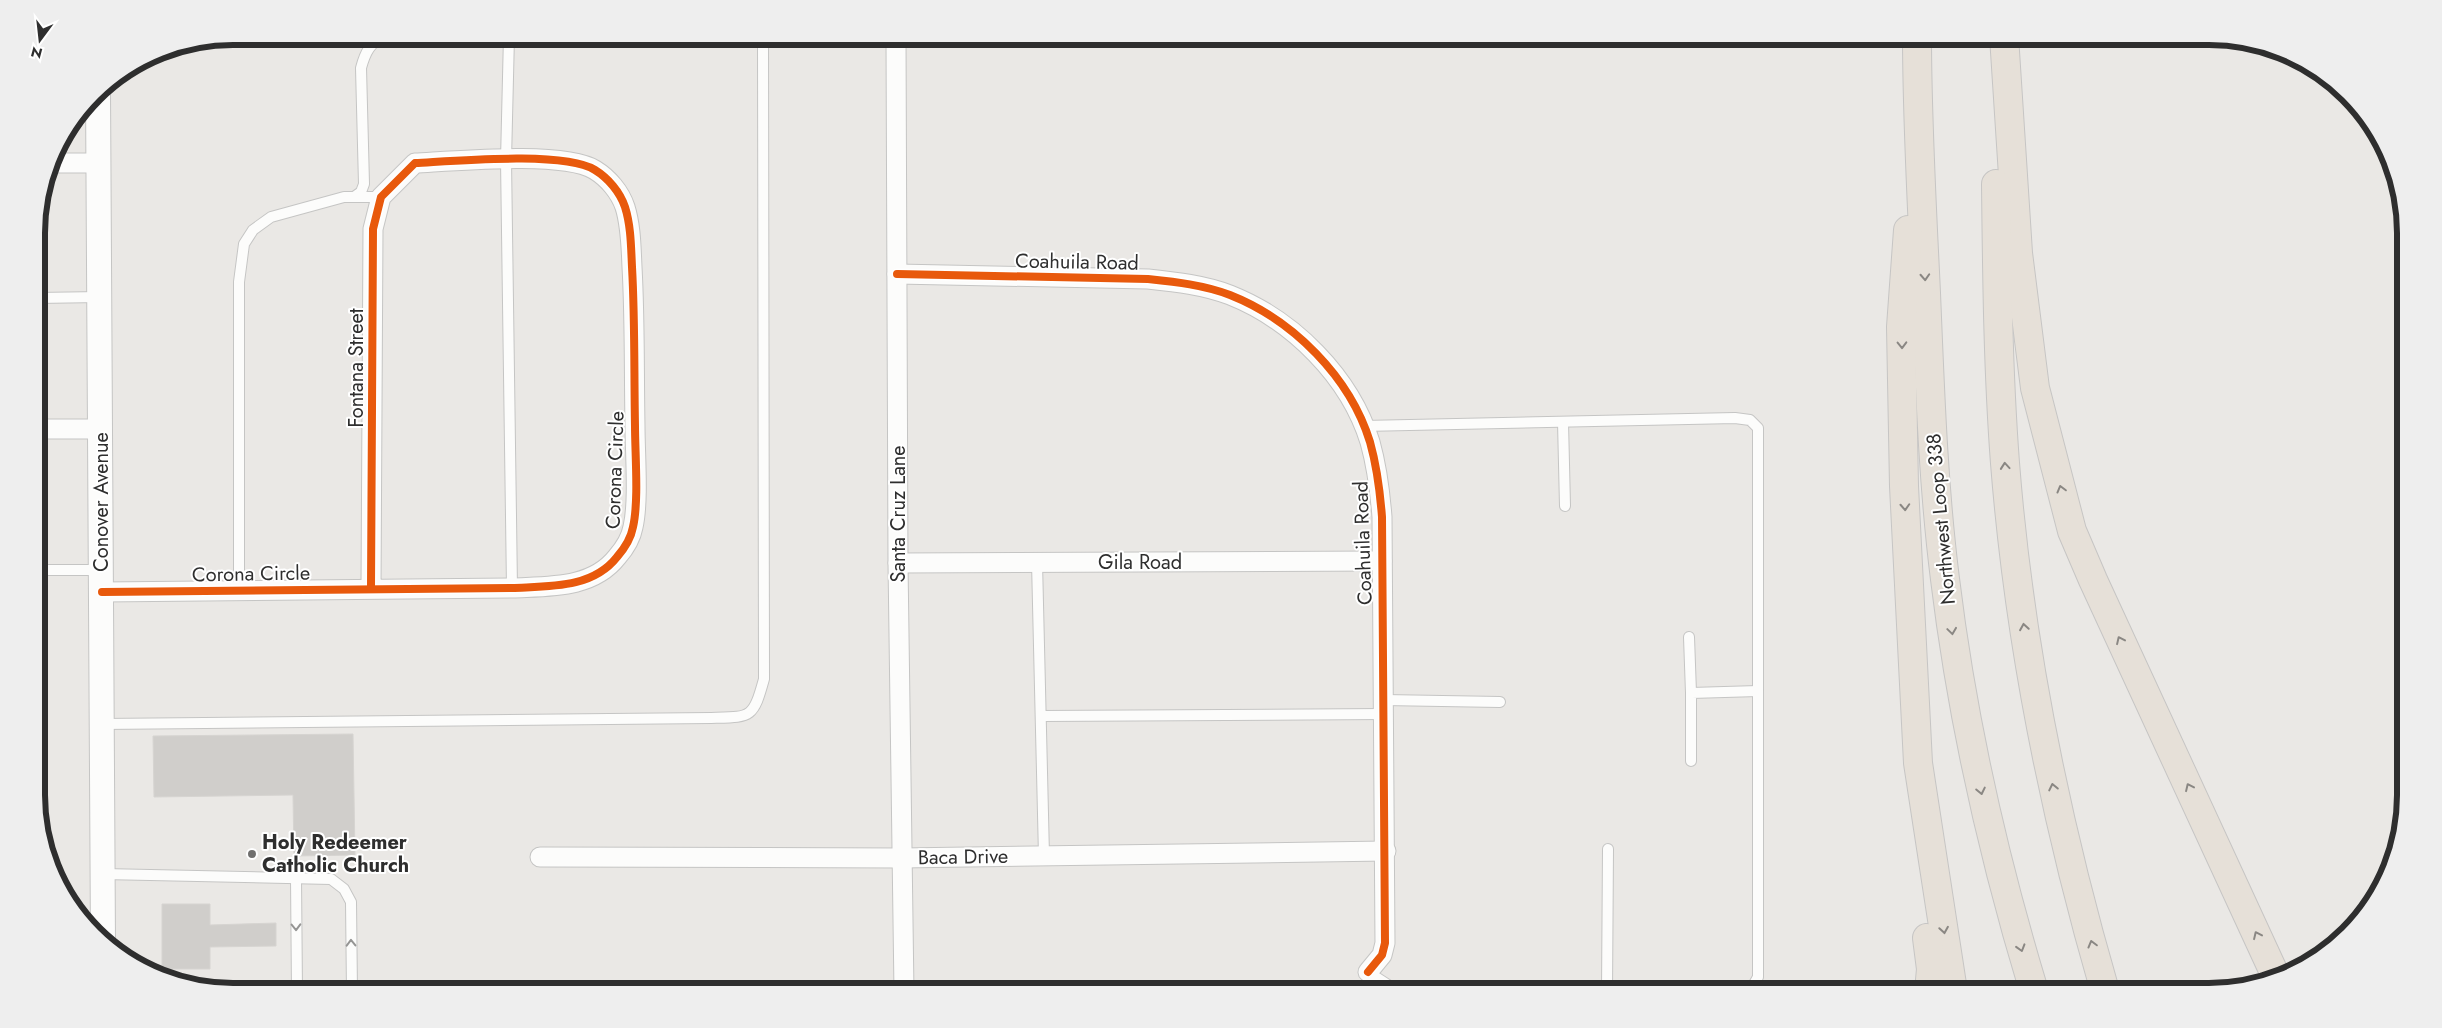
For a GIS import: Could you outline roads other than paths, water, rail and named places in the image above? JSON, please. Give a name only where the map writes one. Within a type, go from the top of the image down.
[{"type":"highway","name":"Northwest Loop 338","points":[[1917,45],[1917,104],[1932,434],[1945,579],[1956,660],[1981,794],[2000,873],[2032,983]]},
{"type":"highway","points":[[1995,45],[1997,316],[2005,464],[2012,537],[2031,674],[2046,756],[2075,882],[2103,983]]},
{"type":"highway","points":[[2005,45],[2018,253],[2035,388],[2072,531],[2274,972]]},
{"type":"highway","points":[[1917,104],[1901,327],[1904,486],[1918,763],[1952,983]]},
{"type":"highway","points":[[1908,571],[1898,634],[1909,814],[1931,969],[1930,983]]},
{"type":"street","name":"Santa Cruz Lane","points":[[896,45],[898,563],[904,983]]},
{"type":"street","name":"Conover Avenue","points":[[98,102],[104,931]]},
{"type":"street","name":"Corona Circle","points":[[102,581],[240,590],[512,588],[567,585],[587,580],[604,570],[616,558],[628,541],[633,527],[635,485],[633,290],[630,235],[625,207],[620,194],[607,179],[593,169],[578,163],[550,160],[506,160],[415,163],[381,197]]},
{"type":"street","points":[[58,163],[98,163]]},
{"type":"street","name":"Fontana Street","points":[[371,588],[373,229],[381,197]]},
{"type":"street","name":"Coahuila Road","points":[[897,274],[1148,280],[1190,284],[1230,295],[1267,314],[1300,338],[1329,368],[1352,403],[1369,441],[1379,481],[1382,517],[1386,851],[1385,943],[1382,955],[1368,972]]},
{"type":"street","points":[[45,429],[101,429]]},
{"type":"street","name":"Gila Road","points":[[898,563],[1382,560]]},
{"type":"street","name":"Baca Drive","points":[[540,857],[902,858],[1386,851]]},
{"type":"lane","points":[[354,197],[361,192],[364,184],[361,68],[364,56],[372,45]]},
{"type":"lane","points":[[509,45],[506,160],[512,588]]},
{"type":"lane","points":[[102,724],[711,718],[744,717],[757,706],[764,679],[762,45]]},
{"type":"lane","points":[[240,590],[239,282],[244,244],[254,230],[271,217],[344,197],[381,197]]},
{"type":"lane","points":[[45,298],[100,297]]},
{"type":"lane","points":[[1363,426],[1735,418],[1750,420],[1758,428],[1758,977],[1755,983]]},
{"type":"lane","points":[[1563,422],[1565,506]]},
{"type":"lane","points":[[1037,562],[1044,856]]},
{"type":"lane","points":[[45,571],[102,581]]},
{"type":"lane","points":[[1689,637],[1691,761]]},
{"type":"lane","points":[[1691,693],[1758,691]]},
{"type":"lane","points":[[1041,716],[1500,702]]},
{"type":"lane","points":[[1607,983],[1608,849]]},
{"type":"lane","points":[[103,874],[330,879],[344,889],[351,902],[352,983]]},
{"type":"lane","points":[[296,878],[297,983]]},
{"type":"lane","points":[[1368,972],[1385,983]]},
{"type":"place","name":"Holy Redeemer Catholic Church","points":[[252,854]]}]
